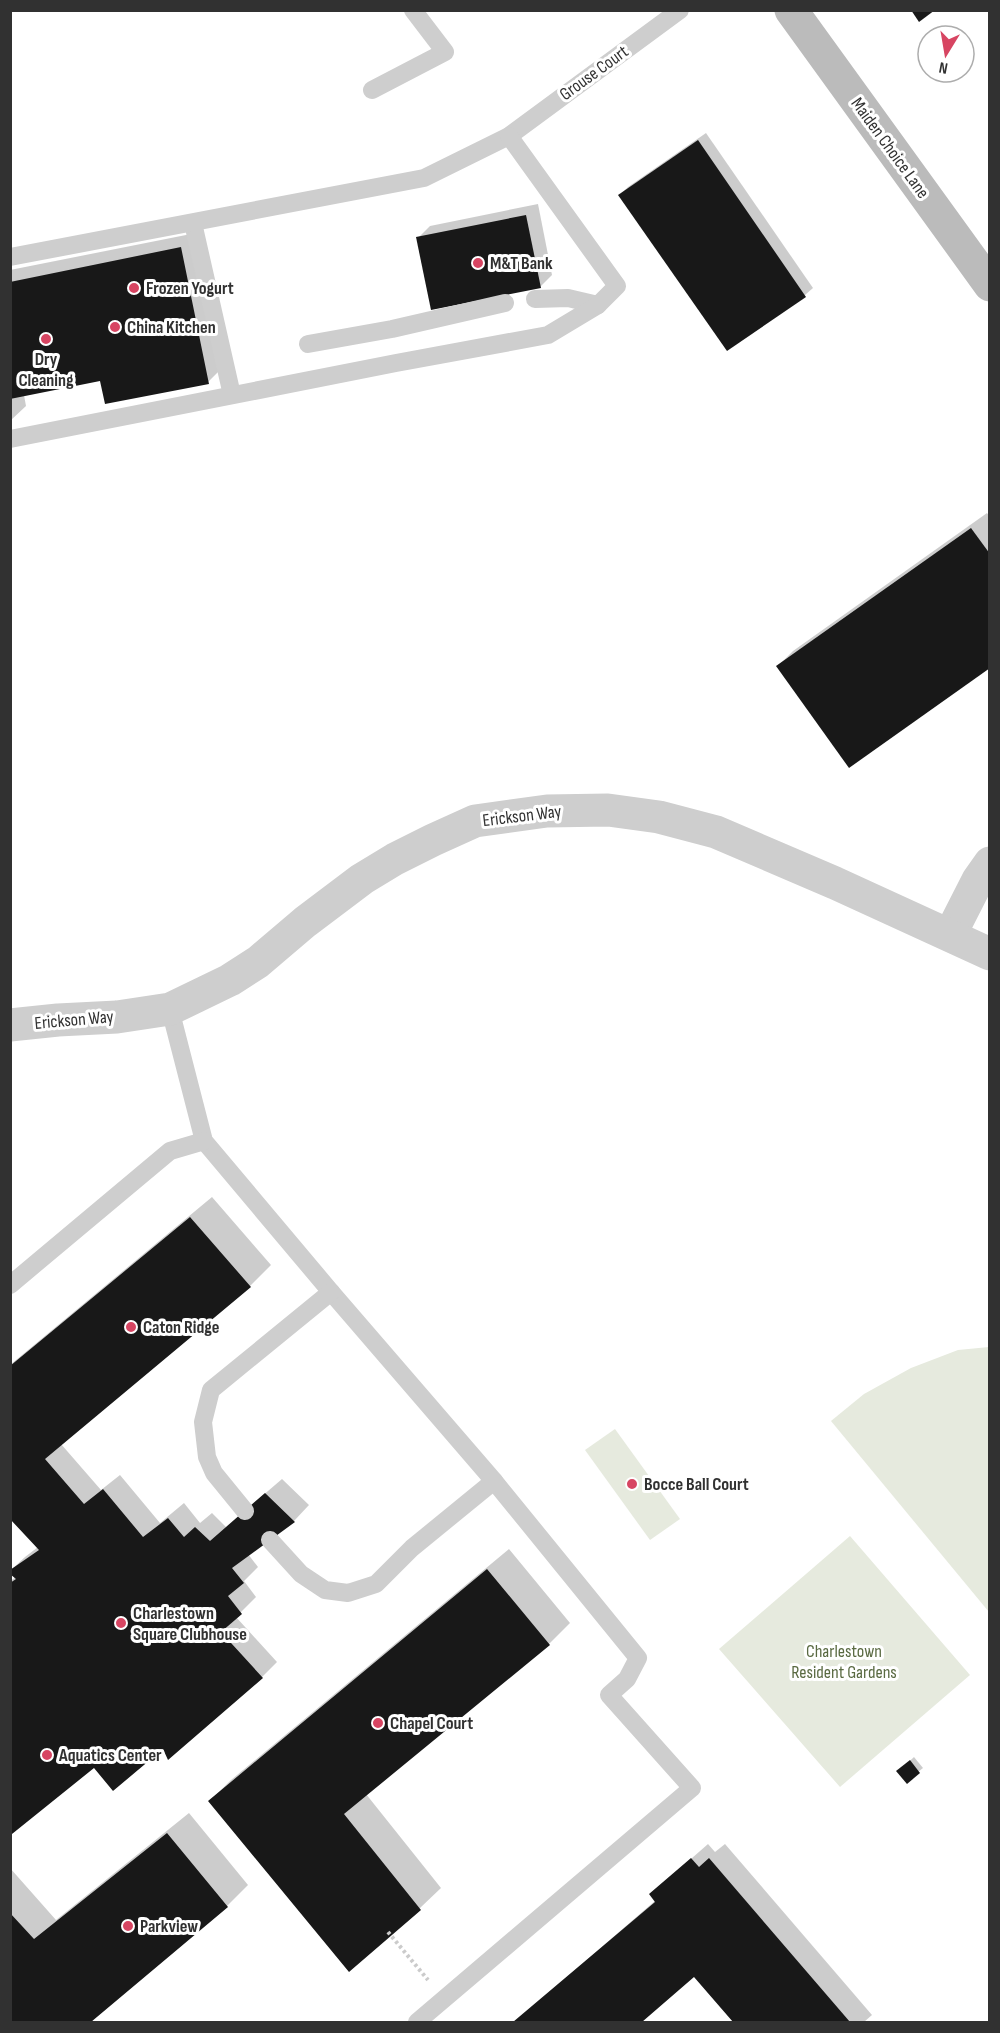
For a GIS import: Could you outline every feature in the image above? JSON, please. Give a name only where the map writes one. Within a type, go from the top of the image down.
[{"type":"main road","name":"Maiden Choice Lane","points":[[791,10],[990,285]]},
{"type":"street","name":"Erickson Way","points":[[10,1025],[117,1017],[170,1009],[230,980],[258,962],[305,922],[362,879],[395,859],[475,821],[547,811],[608,810],[659,817],[716,832],[775,856],[990,954]]},
{"type":"street","points":[[950,935],[978,880],[990,863]]},
{"type":"lane","points":[[372,90],[445,52],[413,10]]},
{"type":"lane","name":"Grouse Court","points":[[10,257],[424,178],[508,136],[680,10]]},
{"type":"lane","points":[[10,439],[548,335],[598,305],[617,286],[508,136]]},
{"type":"lane","points":[[194,223],[232,395]]},
{"type":"lane","points":[[535,299],[567,298],[598,305]]},
{"type":"lane","points":[[308,345],[392,329],[505,303]]},
{"type":"lane","points":[[170,1009],[204,1141],[494,1481],[638,1658],[627,1679],[609,1695],[692,1788],[417,2022]]},
{"type":"lane","points":[[10,1285],[170,1151],[204,1141]]},
{"type":"lane","points":[[245,1511],[214,1473],[207,1457],[203,1422],[211,1390],[331,1292]]},
{"type":"lane","points":[[270,1540],[301,1574],[324,1590],[348,1593],[376,1584],[412,1548],[494,1481]]},
{"type":"path","points":[[388,1932],[433,1986]]},
{"type":"green space","points":[[990,1347],[989,1612],[831,1421],[864,1394],[911,1368],[958,1350]]},
{"type":"green space","name":"Bocce Ball Court","points":[[615,1429],[680,1519],[650,1540],[585,1450]]},
{"type":"green space","name":"Charlestown Resident Gardens","points":[[850,1536],[970,1675],[840,1787],[719,1649]]},
{"type":"building","points":[[911,10],[935,10],[919,22]]},
{"type":"building","points":[[698,140],[806,297],[727,351],[618,195]]},
{"type":"building","name":"M&T Bank","points":[[526,215],[541,288],[431,310],[416,237]]},
{"type":"building","points":[[181,247],[209,384],[105,404],[100,381],[10,399],[10,282]]},
{"type":"building","points":[[971,528],[990,554],[990,668],[849,768],[776,666]]},
{"type":"building","name":"Charlestown Square Clubhouse","points":[[190,1217],[251,1287],[45,1459],[84,1504],[103,1489],[143,1537],[168,1518],[184,1537],[195,1527],[210,1541],[265,1493],[295,1522],[232,1568],[244,1583],[228,1596],[242,1614],[221,1632],[263,1678],[168,1760],[163,1749],[113,1791],[94,1768],[12,1834],[10,1832],[10,1583],[16,1579],[10,1574],[10,1570],[39,1550],[10,1519],[10,1366]]},
{"type":"building","name":"Chapel Court","points":[[487,1569],[550,1645],[344,1814],[421,1910],[349,1972],[208,1801]]},
{"type":"building","points":[[910,1760],[920,1773],[907,1784],[896,1771]]},
{"type":"building","name":"Parkview","points":[[167,1833],[228,1907],[91,2022],[10,2022],[10,1913],[34,1939]]},
{"type":"building","points":[[691,1858],[699,1867],[709,1858],[850,2022],[733,2022],[694,1977],[642,2022],[513,2022],[655,1902],[649,1894]]},
{"type":"place","name":"M&T Bank","points":[[478,263]]},
{"type":"place","name":"Frozen Yogurt","points":[[134,288]]},
{"type":"place","name":"China Kitchen","points":[[115,327]]},
{"type":"place","name":"Dry Cleaning","points":[[46,339]]},
{"type":"place","name":"Caton Ridge","points":[[131,1327]]},
{"type":"place","name":"Bocce Ball Court","points":[[632,1484]]},
{"type":"place","name":"Charlestown Square Clubhouse","points":[[121,1623]]},
{"type":"place","name":"Chapel Court","points":[[378,1723]]},
{"type":"place","name":"Aquatics Center","points":[[47,1755]]},
{"type":"place","name":"Parkview","points":[[128,1926]]}]
